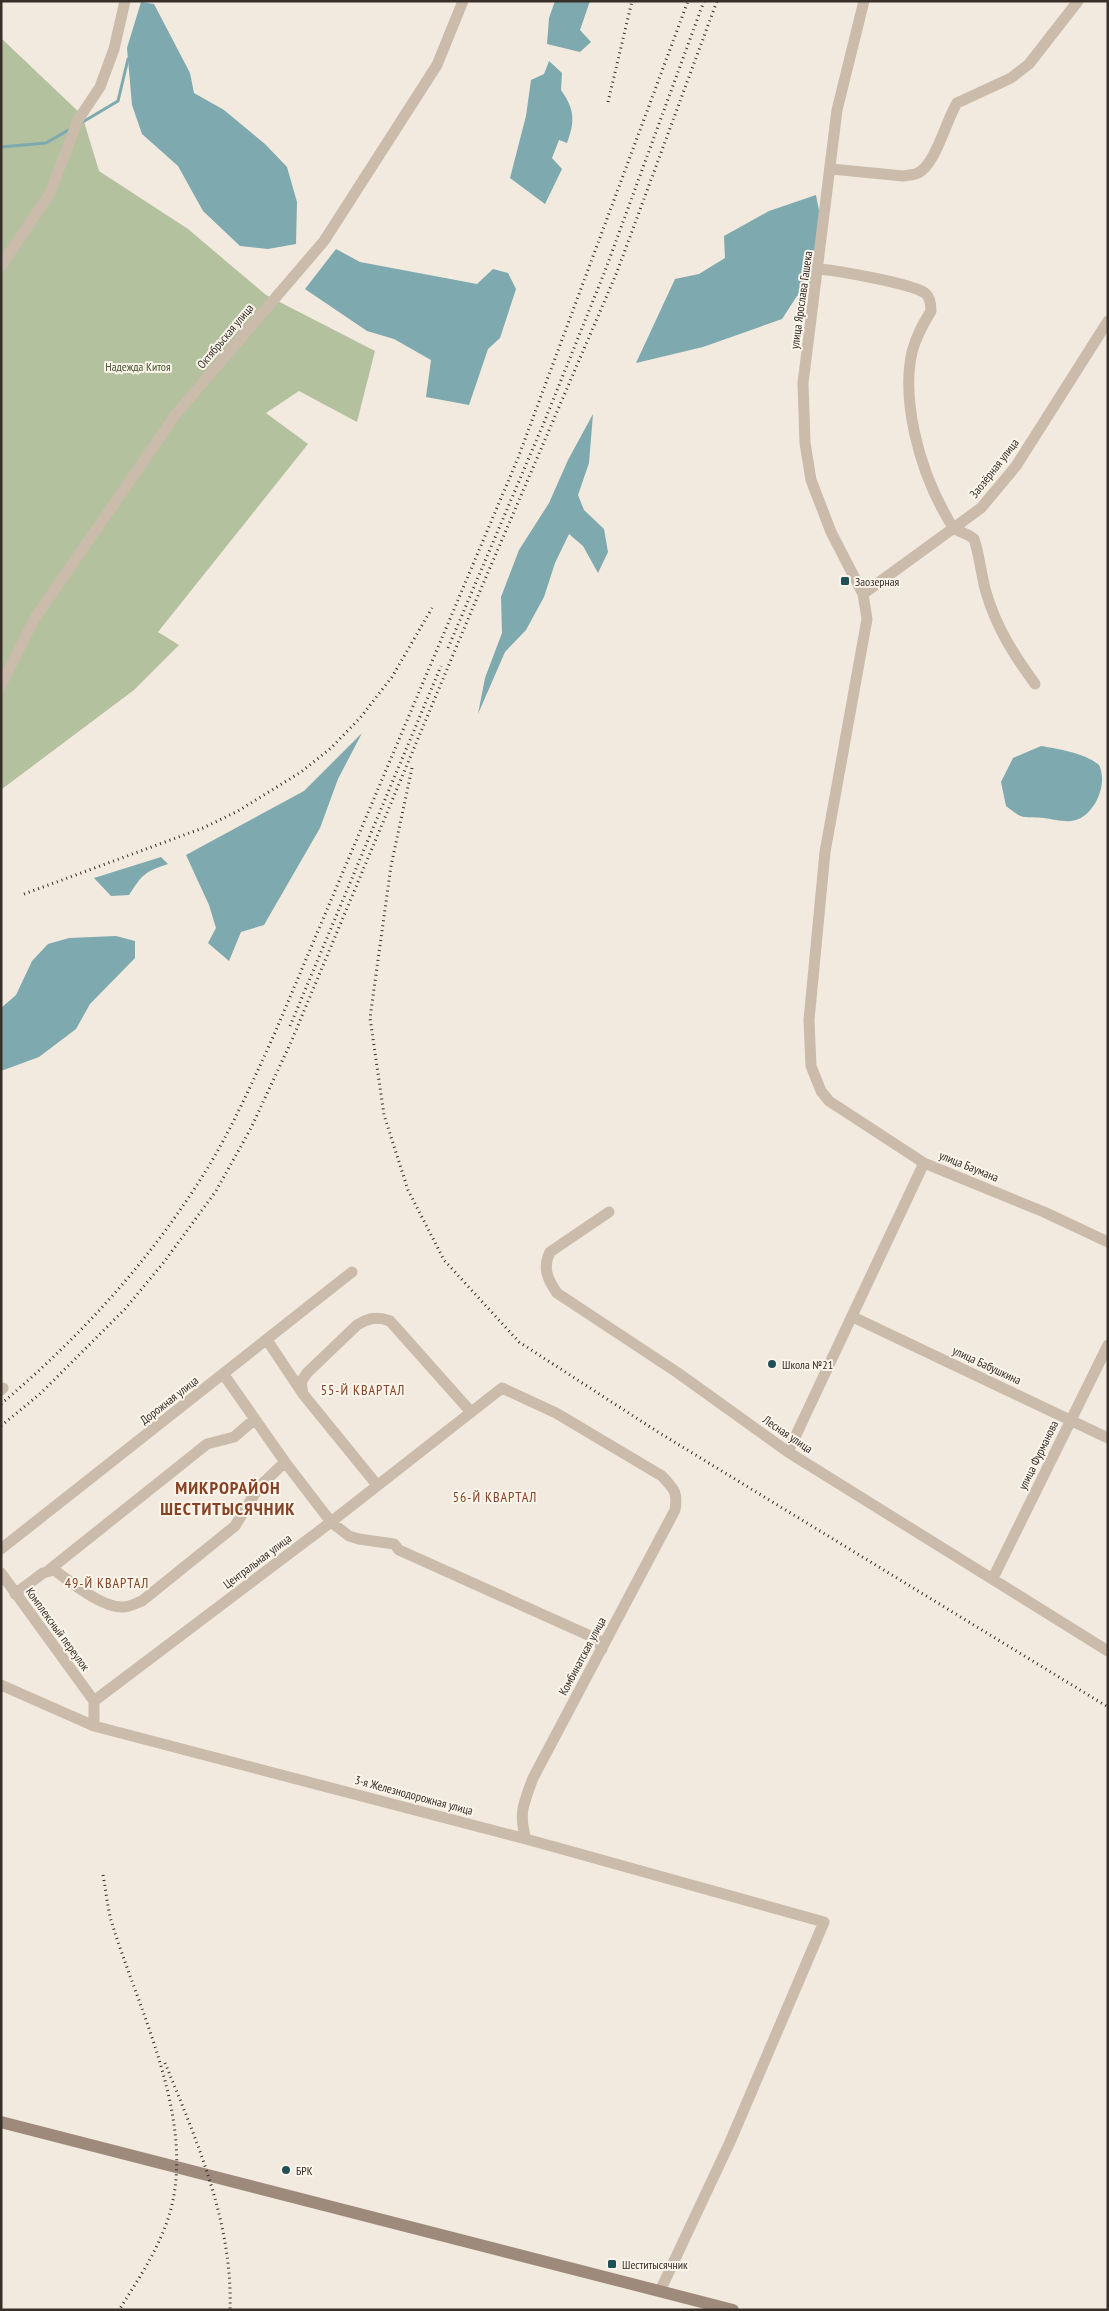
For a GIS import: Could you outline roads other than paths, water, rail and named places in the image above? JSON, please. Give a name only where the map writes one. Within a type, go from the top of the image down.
[{"type":"street","points":[[1,266],[50,194],[78,120],[100,88],[114,49],[125,1]]},
{"type":"street","name":"Октябрьская улица","points":[[1,685],[35,618],[176,414],[324,241],[437,65],[464,1]]},
{"type":"street","name":"улица Ярослава Гашека","points":[[829,1101],[821,1092],[811,1066],[809,1020],[825,852],[867,619],[862,594],[831,532],[814,489],[805,443],[803,383],[819,269],[837,110],[864,1]]},
{"type":"street","points":[[831,169],[903,176],[913,175],[924,169],[930,161],[956,103],[1012,78],[1029,64],[1078,1]]},
{"type":"street","points":[[819,269],[842,271],[926,294],[931,311],[919,330],[912,353],[910,393],[922,460],[936,498],[955,529],[974,539],[985,590],[995,620],[1010,649],[1034,684]]},
{"type":"street","name":"Заозёрная улица","points":[[862,594],[936,540],[955,529],[981,508],[1016,466],[1108,321]]},
{"type":"street","name":"улица Баумана","points":[[829,1101],[924,1163],[1044,1212],[1108,1242]]},
{"type":"street","points":[[788,1452],[924,1163]]},
{"type":"street","name":"Лесная улица","points":[[609,1212],[550,1252],[546,1260],[546,1269],[550,1282],[557,1293],[678,1373],[788,1452],[1108,1651]]},
{"type":"street","name":"Дорожная улица","points":[[1,1549],[224,1375],[352,1272]]},
{"type":"street","name":"улица Бабушкина","points":[[853,1317],[1108,1438]]},
{"type":"street","points":[[303,1394],[301,1382],[307,1373],[357,1326],[366,1320],[383,1318],[390,1321],[471,1412]]},
{"type":"street","points":[[267,1340],[303,1394],[377,1485]]},
{"type":"street","name":"улица Фурманова","points":[[993,1578],[1108,1345]]},
{"type":"street","points":[[224,1375],[284,1462],[331,1522],[349,1536],[394,1544],[399,1550],[597,1639],[602,1648]]},
{"type":"street","name":"Центральная улица","points":[[94,1701],[331,1522],[502,1388],[556,1413],[662,1476],[674,1490]]},
{"type":"street","points":[[14,1594],[49,1570],[207,1444],[234,1437],[254,1419]]},
{"type":"street","points":[[49,1570],[54,1570],[96,1598],[116,1607],[131,1606],[142,1601],[235,1526],[259,1487],[284,1462]]},
{"type":"street","name":"Комбинатская улица","points":[[526,1839],[521,1822],[522,1806],[533,1778],[675,1510],[677,1498],[674,1490]]},
{"type":"street","name":"Комплексный переулок","points":[[1,1573],[14,1594],[94,1701]]},
{"type":"street","name":"3-я Железнодорожная улица","points":[[1,1685],[94,1726],[526,1839],[824,1922],[730,2142],[660,2291]]},
{"type":"street","points":[[94,1701],[94,1726]]},
{"type":"street","points":[[1,2122],[733,2310]]},
{"type":"water","points":[[555,1],[590,1],[580,30],[591,42],[580,52],[547,44],[549,18]]},
{"type":"water","points":[[141,2],[154,4],[190,73],[194,93],[224,110],[265,144],[287,167],[297,202],[296,244],[268,249],[240,246],[203,211],[178,166],[142,134],[132,105],[127,48]]},
{"type":"water","points":[[549,61],[562,73],[561,90],[569,104],[572,122],[567,143],[559,140],[552,158],[562,169],[545,204],[510,178],[526,116],[531,80],[544,74]]},
{"type":"water","points":[[816,195],[821,221],[812,285],[797,296],[782,319],[703,347],[636,363],[675,279],[699,274],[725,258],[724,236],[769,211]]},
{"type":"water","points":[[336,249],[360,262],[477,284],[493,269],[508,273],[516,289],[500,338],[488,349],[469,405],[426,397],[431,360],[394,339],[367,331],[305,289]]},
{"type":"water","points":[[593,414],[589,463],[578,495],[584,510],[604,529],[608,552],[598,573],[583,546],[569,534],[555,563],[544,597],[526,630],[505,652],[478,714],[485,678],[502,633],[501,597],[519,550],[549,503],[568,460]]},
{"type":"water","points":[[362,733],[338,779],[320,828],[264,925],[241,932],[229,961],[208,943],[216,928],[209,905],[186,855],[304,791]]},
{"type":"water","points":[[1041,746],[1087,757],[1099,765],[1102,773],[1102,782],[1097,800],[1092,808],[1079,819],[1065,821],[1024,817],[1006,806],[1001,782],[1013,758]]},
{"type":"water","points":[[161,857],[168,864],[154,869],[145,875],[129,895],[111,896],[94,878]]},
{"type":"water","points":[[116,936],[135,941],[135,958],[90,1004],[76,1029],[39,1057],[1,1071],[1,1008],[16,995],[32,961],[48,944],[69,938]]},
{"type":"waterway","points":[[81,123],[118,101],[128,59]]},
{"type":"waterway","points":[[1,147],[46,143],[72,128]]},
{"type":"railway","points":[[608,102],[632,1]]},
{"type":"railway","points":[[1,1404],[58,1353],[135,1270],[181,1209],[202,1177],[240,1108],[274,1035],[518,458],[688,1]]},
{"type":"railway","points":[[448,648],[545,420],[605,271],[704,1]]},
{"type":"railway","points":[[1,1426],[41,1393],[125,1309],[164,1262],[216,1191],[251,1128],[291,1042],[471,612],[617,272],[717,1]]},
{"type":"railway","points":[[24,894],[203,828],[238,811],[301,772],[331,748],[360,718],[392,677],[432,608]]},
{"type":"railway","points":[[290,1026],[441,666]]},
{"type":"railway","points":[[412,768],[391,866],[370,1018],[384,1115],[408,1190],[444,1260],[519,1342],[658,1432],[1108,1707]]},
{"type":"railway","points":[[103,1875],[111,1920],[161,2066],[171,2104],[176,2142],[176,2180],[169,2216],[153,2253],[119,2310]]},
{"type":"railway","points":[[165,2063],[211,2184],[226,2246],[230,2310]]},
{"type":"place","name":"Заозерная","points":[[845,581]]},
{"type":"place","name":"Школа №21","points":[[772,1364]]},
{"type":"place","name":"БРК","points":[[286,2170]]},
{"type":"place","name":"Шеститысячник","points":[[612,2264]]},
{"type":"district","name":"55-Й КВАРТАЛ","points":[[363,1390]]},
{"type":"district","name":"МИКРОРАЙОН ШЕСТИТЫСЯЧНИК","points":[[228,1497]]},
{"type":"district","name":"56-Й КВАРТАЛ","points":[[495,1497]]},
{"type":"district","name":"49-Й КВАРТАЛ","points":[[107,1583]]},
{"type":"park label","name":"Надежда Китоя","points":[[138,366]]}]
